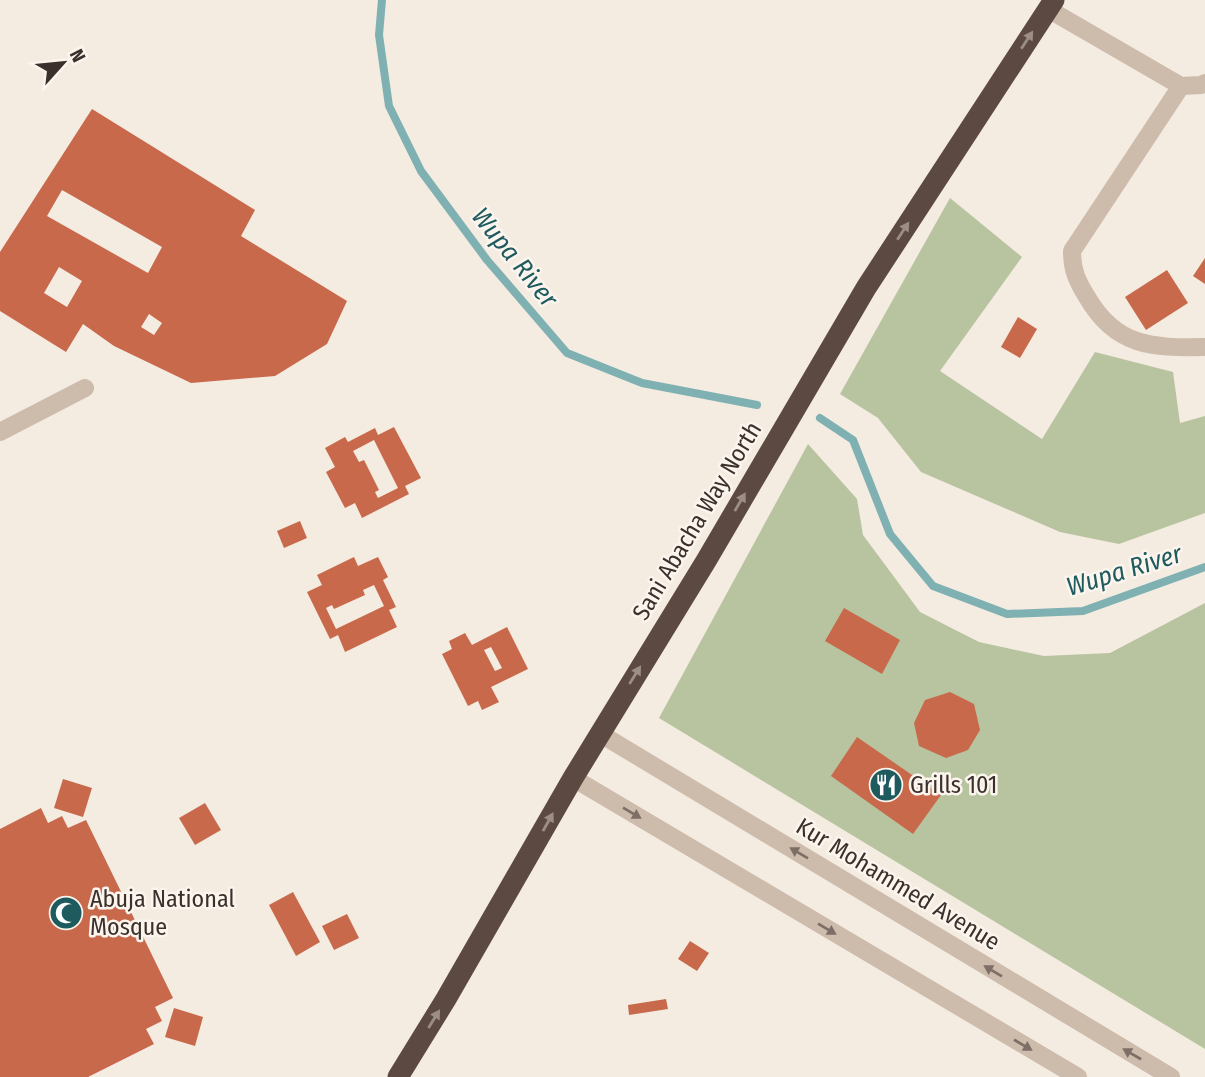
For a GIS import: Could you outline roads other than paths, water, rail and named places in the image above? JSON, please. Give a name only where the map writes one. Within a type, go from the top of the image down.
[{"type":"highway","name":"Sani Abacha Way North","points":[[398,1077],[465,967],[599,733],[706,561],[866,288],[1051,5]]},
{"type":"street","points":[[1051,5],[1181,86],[1204,86]]},
{"type":"street","points":[[1181,86],[1072,251],[1072,267],[1097,315],[1114,331],[1142,345],[1205,347]]},
{"type":"street","points":[[0,432],[85,388]]},
{"type":"street","name":"Kur Mohammed Avenue","points":[[599,733],[1171,1077]]},
{"type":"street","points":[[573,778],[1077,1077]]},
{"type":"waterway","name":"Wupa River","points":[[382,0],[379,35],[389,106],[421,171],[487,260],[567,353],[642,383],[757,405]]},
{"type":"waterway","name":"Wupa River","points":[[820,418],[853,440],[890,534],[933,586],[1007,614],[1083,611],[1205,567]]},
{"type":"place","name":"Grills 101","points":[[886,785]]},
{"type":"place","name":"Abuja National Mosque","points":[[66,913]]}]
